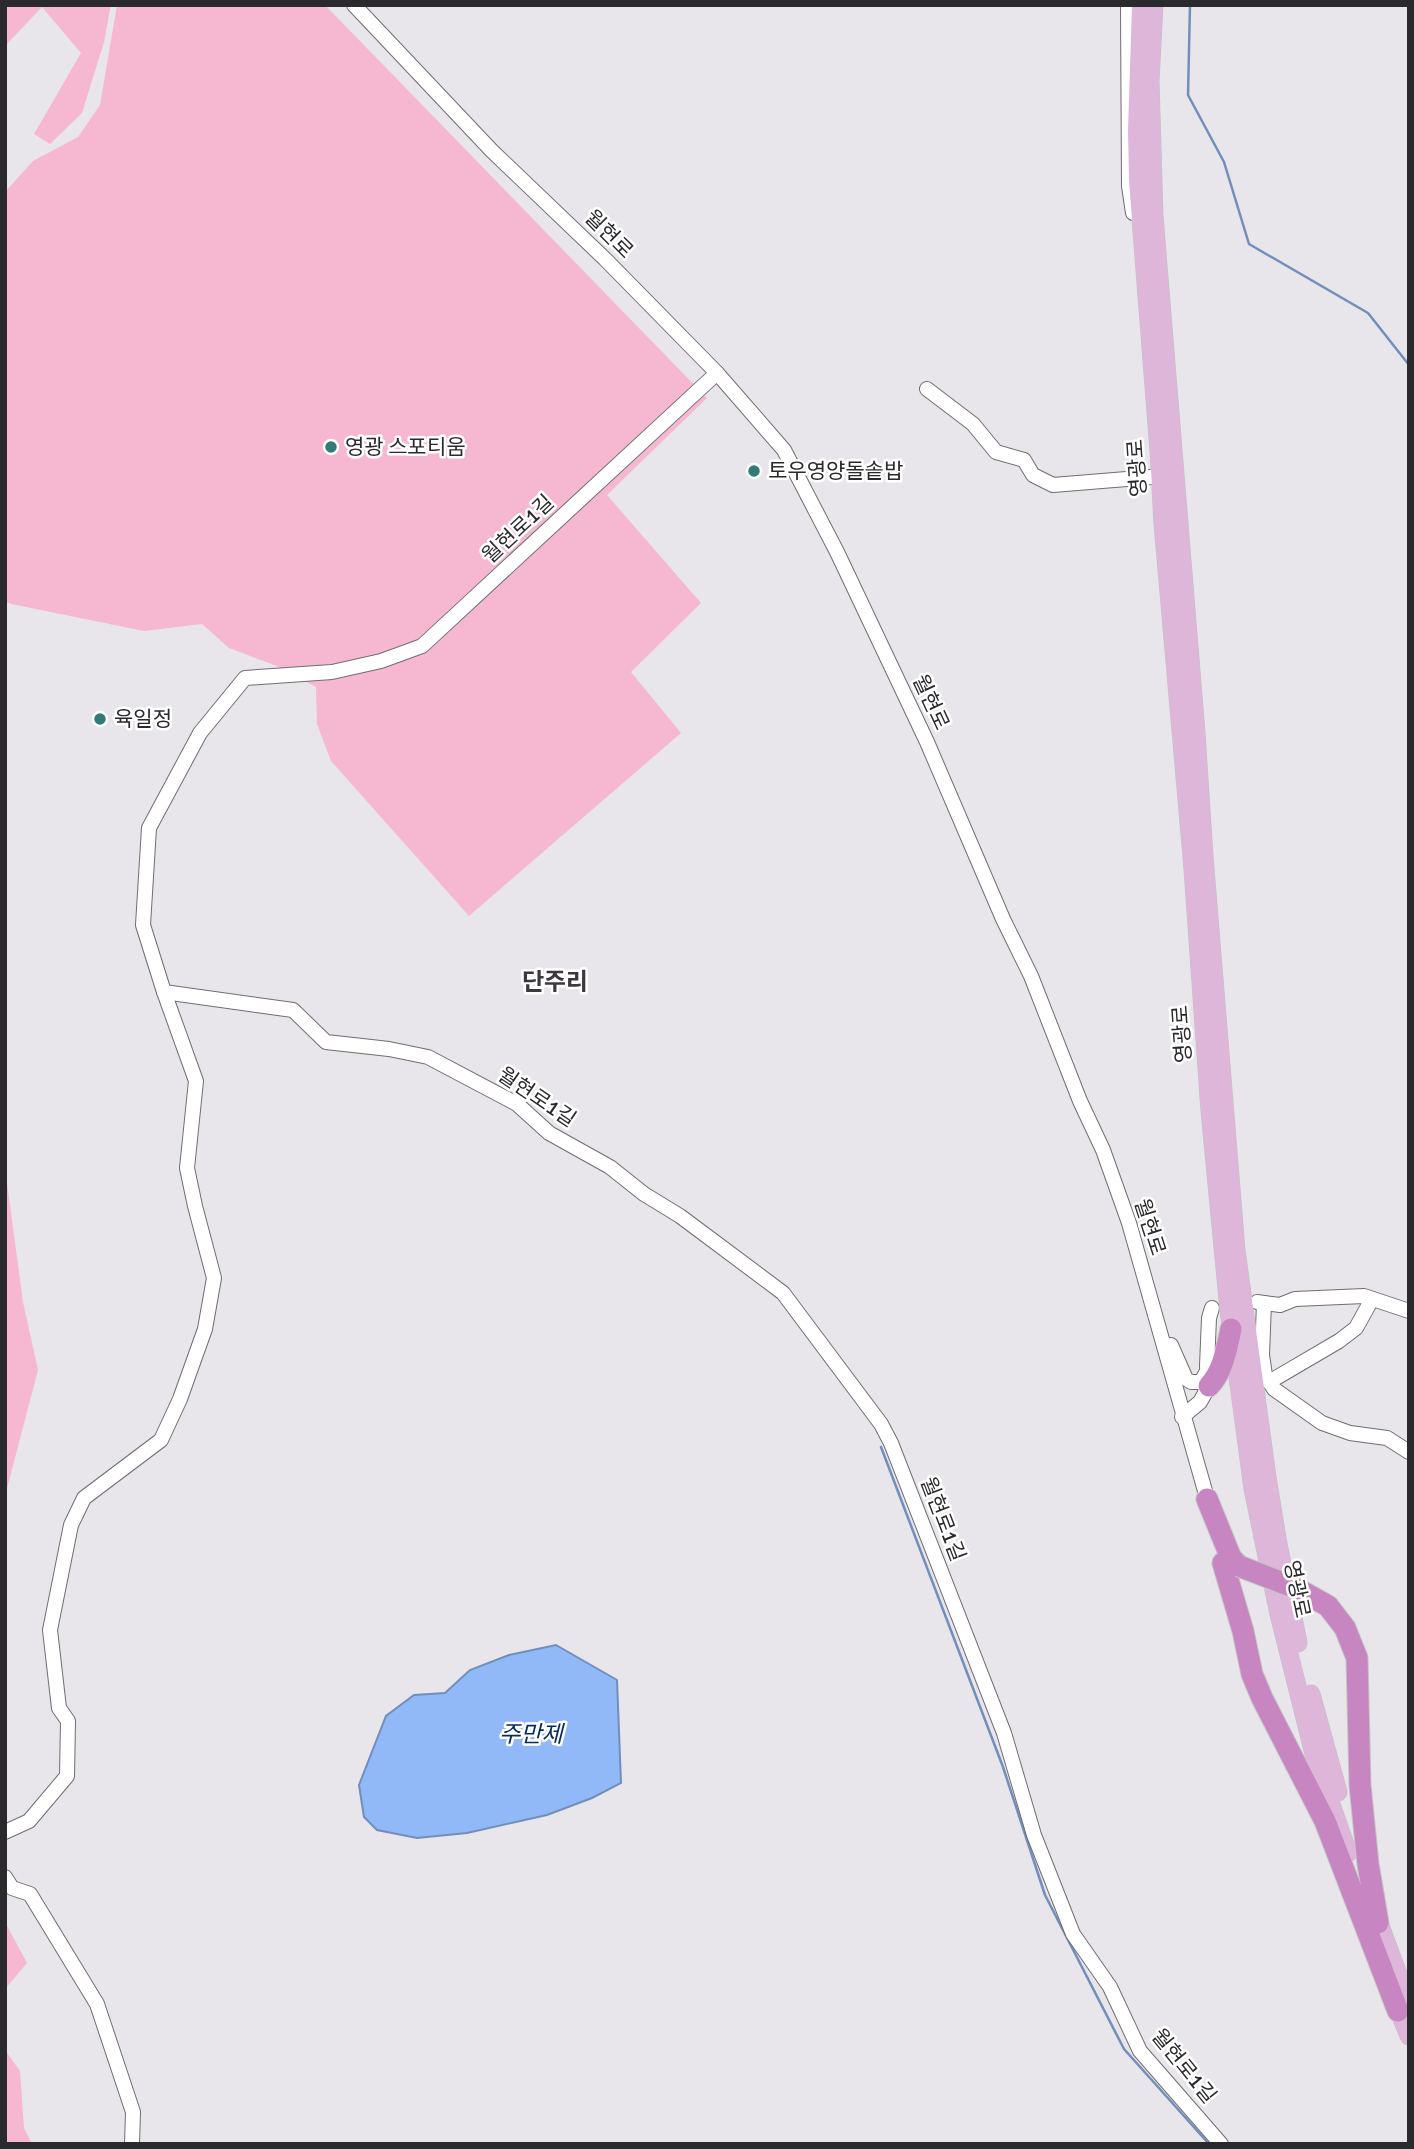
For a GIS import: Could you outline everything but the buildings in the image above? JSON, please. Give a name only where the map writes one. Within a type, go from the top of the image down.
[{"type":"highway","points":[[1208,1378],[1214,1380],[1225,1358],[1231,1329]]},
{"type":"highway","points":[[1207,1499],[1231,1558],[1252,1674],[1325,1821],[1403,2008]]},
{"type":"highway","points":[[1231,1565],[1296,1588],[1328,1606],[1345,1628],[1357,1658],[1360,1785],[1368,1864],[1378,1923]]},
{"type":"main road","name":"영광로","points":[[1141,5],[1138,180],[1209,1098],[1231,1329],[1252,1489],[1282,1628],[1315,1758],[1403,2008]]},
{"type":"main road","name":"영광로","points":[[1154,5],[1150,80],[1154,216],[1236,1250],[1269,1490],[1297,1636],[1332,1773],[1403,2008],[1409,2036]]},
{"type":"street","name":"월현로","points":[[354,5],[492,151],[605,259],[717,373],[784,450],[837,552],[927,742],[1003,919],[1031,976],[1080,1101],[1103,1150],[1129,1223],[1207,1499]]},
{"type":"street","points":[[1128,5],[1129,186],[1147,299]]},
{"type":"street","name":"월현로1길","points":[[717,373],[422,646],[381,662],[331,672],[245,678],[200,733],[149,828],[143,925],[164,992],[293,1010],[326,1042],[389,1049],[428,1057],[517,1104],[550,1133],[610,1167],[783,1293],[881,1424],[891,1443],[1004,1733],[1034,1835],[1073,1934],[1110,1987],[1140,2051],[1221,2144]]},
{"type":"street","points":[[927,389],[973,425],[996,452],[1024,460],[1033,475],[1053,485],[1152,477]]},
{"type":"street","points":[[5,1832],[29,1821],[67,1776],[68,1721],[59,1709],[51,1630],[71,1525],[84,1498],[161,1440],[180,1399],[205,1329],[214,1278],[187,1168],[196,1081],[164,992]]},
{"type":"street","points":[[1149,1294],[1186,1379],[1201,1382],[1208,1378]]},
{"type":"street","points":[[1409,1311],[1364,1296],[1295,1299],[1280,1305],[1260,1302],[1265,1375],[1274,1389],[1322,1423],[1350,1433],[1387,1438],[1409,1452]]},
{"type":"street","points":[[1269,1382],[1356,1328],[1372,1299]]},
{"type":"street","points":[[1182,1417],[1200,1402],[1208,1378],[1209,1318],[1212,1308]]},
{"type":"street","points":[[5,1877],[12,1888],[30,1894],[97,2004],[132,2112],[132,2144]]},
{"type":"shaded area","points":[[5,5],[111,5],[104,42],[82,113],[50,144],[34,134],[81,53],[42,7],[5,46]]},
{"type":"shaded area","name":"영광 스포티움","points":[[117,5],[325,5],[707,398],[607,495],[701,603],[631,672],[681,733],[469,916],[331,761],[317,724],[316,687],[277,666],[229,648],[202,624],[144,631],[5,601],[5,192],[33,161],[78,137],[100,105]]},
{"type":"shaded area","points":[[5,1168],[23,1302],[38,1370],[5,1496]]},
{"type":"shaded area","points":[[5,1922],[27,1963],[5,1989]]},
{"type":"shaded area","points":[[5,2050],[20,2071],[24,2128],[32,2144],[5,2144]]},
{"type":"water","name":"주만제","points":[[556,1645],[617,1680],[621,1783],[592,1798],[547,1815],[467,1833],[417,1838],[377,1830],[364,1817],[359,1785],[386,1716],[414,1695],[445,1693],[470,1670],[509,1655]]},
{"type":"waterway","points":[[1190,5],[1188,95],[1224,162],[1249,244],[1368,313],[1409,365]]},
{"type":"waterway","points":[[881,1447],[1003,1767],[1045,1895],[1124,2049],[1209,2144]]},
{"type":"place","name":"영광 스포티움","points":[[331,447]]},
{"type":"place","name":"토우영양돌솥밥","points":[[754,471]]},
{"type":"place","name":"육일정","points":[[100,719]]},
{"type":"district","name":"단주리","points":[[555,982]]}]
